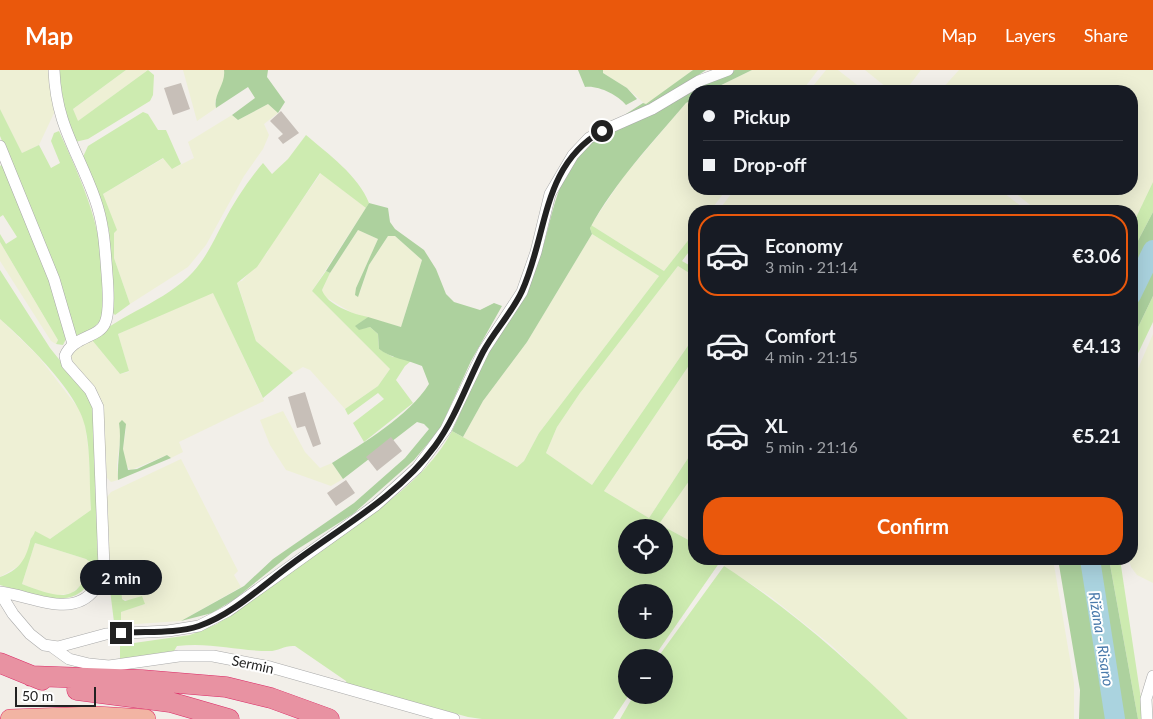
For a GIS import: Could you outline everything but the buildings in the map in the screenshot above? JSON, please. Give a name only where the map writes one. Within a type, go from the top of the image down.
[{"type":"highway","points":[[0,664],[62,687],[170,702],[229,719]]},
{"type":"highway","points":[[31,676],[142,680],[226,687],[271,698],[329,719]]},
{"type":"highway","points":[[10,719],[96,716],[146,719]]},
{"type":"street","points":[[0,592],[66,605],[84,599],[96,589],[104,568],[98,407],[90,390],[67,364],[66,356],[72,344],[100,328],[105,323],[108,290],[104,230],[95,199],[60,118],[55,92],[54,70]]},
{"type":"street","points":[[692,85],[728,70]]},
{"type":"street","points":[[51,646],[58,647],[106,634],[168,631],[199,626],[228,611],[376,505],[417,468],[446,429],[484,350],[522,292],[536,252],[550,194],[573,155],[588,138],[652,109],[688,88]]},
{"type":"street","points":[[0,146],[54,280],[72,344]]},
{"type":"street","name":"Sermin","points":[[0,592],[13,614],[30,634],[44,645],[51,646],[69,659],[109,666],[179,656],[213,656],[270,667],[454,719]]},
{"type":"street","points":[[1148,719],[1146,700],[1153,676]]},
{"type":"green space","points":[[0,70],[49,70],[55,111],[39,145],[22,153],[0,109]]},
{"type":"green space","points":[[58,70],[126,70],[73,109],[78,121],[148,70],[154,75],[153,95],[150,101],[88,139],[75,142],[68,128]]},
{"type":"green space","points":[[126,70],[148,70],[77,122],[73,109]]},
{"type":"green space","points":[[183,70],[224,70],[225,79],[215,102],[216,108],[197,121]]},
{"type":"green space","points":[[224,70],[268,70],[267,77],[285,102],[278,113],[268,104],[238,120],[232,115],[255,98],[248,87],[216,108],[216,98],[223,80]]},
{"type":"green space","points":[[578,70],[603,70],[603,73],[627,88],[637,99],[626,105],[607,92],[585,87]]},
{"type":"green space","points":[[603,70],[693,70],[646,105],[627,88],[603,73]]},
{"type":"green space","points":[[693,70],[706,70],[673,92],[627,117],[626,114],[643,103],[646,104]]},
{"type":"green space","points":[[735,70],[752,70],[721,85],[698,85],[711,78]]},
{"type":"green space","points":[[752,70],[818,70],[807,85],[721,85]]},
{"type":"green space","points":[[826,70],[838,70],[857,85],[814,85]]},
{"type":"green space","points":[[865,70],[921,70],[910,85],[884,85]]},
{"type":"green space","points":[[959,70],[1153,70],[1153,182],[1138,213],[1138,205],[1030,205],[1018,195],[1138,195],[1138,85],[945,85]]},
{"type":"green space","points":[[688,90],[688,102],[647,148],[622,179],[600,211],[590,228],[592,234],[527,342],[483,401],[463,437],[452,431],[488,351],[519,300],[538,262],[560,189],[568,172],[579,155],[595,139]]},
{"type":"green space","points":[[688,102],[688,195],[722,195],[715,205],[688,205],[688,241],[664,271],[591,225],[624,176]]},
{"type":"green space","points":[[268,104],[278,113],[264,124],[269,135],[263,149],[244,176],[206,245],[188,267],[130,304],[114,258],[114,233],[103,194],[164,158],[172,169],[194,158],[188,142],[232,115],[238,120]]},
{"type":"green space","points":[[0,109],[22,153],[39,145],[51,168],[60,163],[51,141],[54,133],[59,131],[92,210],[101,251],[103,306],[101,319],[97,324],[76,336],[29,205],[0,136]]},
{"type":"green space","points":[[143,112],[148,114],[158,130],[166,130],[181,164],[172,169],[163,158],[103,194],[117,230],[114,233],[114,258],[130,304],[115,315],[112,312],[109,230],[82,159],[88,146]]},
{"type":"green space","points":[[306,135],[350,174],[358,183],[369,203],[366,208],[320,173],[257,267],[237,283],[256,341],[293,373],[263,398],[213,293],[118,334],[129,371],[120,374],[92,340],[116,322],[157,300],[193,272],[206,255],[236,200],[263,163],[272,174],[288,159]]},
{"type":"green space","points":[[3,164],[42,254],[66,339],[63,345],[56,344],[58,340],[0,242],[0,234],[6,244],[17,237],[3,215],[0,217],[0,166]]},
{"type":"green space","points":[[321,173],[366,208],[312,291],[390,369],[378,386],[345,409],[310,370],[303,367],[293,373],[256,341],[237,282],[242,281],[267,253]]},
{"type":"green space","points":[[1153,182],[1153,212],[1138,241],[1138,213]]},
{"type":"green space","points":[[730,195],[1007,195],[1019,205],[723,205]]},
{"type":"green space","points":[[369,203],[388,208],[390,222],[395,229],[424,250],[436,269],[446,294],[454,302],[480,310],[494,303],[502,306],[471,361],[440,429],[414,460],[353,514],[293,552],[235,599],[212,613],[181,621],[244,586],[273,559],[354,503],[405,458],[429,429],[424,424],[417,422],[343,479],[332,463],[398,418],[429,384],[422,366],[383,352],[379,349],[378,334],[370,327],[359,330],[355,326],[368,317],[401,327],[422,260],[395,236],[388,236],[369,265],[358,297],[355,295],[356,288],[378,239],[358,230],[330,273],[326,271]]},
{"type":"green space","points":[[1153,212],[1153,242],[1138,271],[1138,241]]},
{"type":"green space","points":[[591,225],[664,271],[688,241],[688,253],[682,261],[688,264],[688,272],[678,266],[580,393],[557,427],[546,453],[592,485],[688,346],[688,367],[604,491],[649,518],[688,458],[688,483],[662,519],[618,519],[618,574],[673,574],[673,532],[688,540],[688,565],[718,565],[673,630],[673,584],[618,584],[618,639],[666,639],[660,649],[618,649],[618,704],[623,704],[613,719],[482,719],[468,717],[347,684],[346,681],[295,646],[269,651],[189,645],[177,646],[174,651],[120,659],[120,645],[190,635],[217,624],[395,497],[427,466],[441,449],[452,431],[517,467],[524,461],[539,433],[659,276],[592,234]]},
{"type":"green space","points":[[358,230],[378,239],[356,288],[360,292],[369,265],[388,236],[395,236],[422,260],[401,327],[354,314],[324,296],[322,290],[330,273]]},
{"type":"green space","points":[[592,234],[659,276],[539,433],[524,461],[517,467],[463,437],[483,401],[527,342]]},
{"type":"green space","points":[[0,242],[58,340],[56,344],[51,341],[0,261]]},
{"type":"green space","points":[[1153,265],[1153,296],[1138,327],[1138,294]]},
{"type":"green space","points":[[678,266],[688,272],[688,346],[592,485],[546,453],[557,427],[580,393]]},
{"type":"green space","points":[[0,270],[50,348],[90,398],[94,411],[98,563],[91,580],[82,591],[71,597],[58,599],[44,597],[0,585],[0,577],[17,568],[23,560],[35,531],[50,539],[91,510],[88,447],[85,426],[80,413],[62,383],[23,340],[0,319]],"holes":[[[35,543],[86,559],[90,562],[85,576],[80,586],[73,592],[65,595],[56,595],[22,584]]]},
{"type":"green space","points":[[326,271],[330,273],[322,290],[329,300],[348,311],[368,317],[356,326],[359,329],[370,327],[378,334],[379,349],[393,357],[411,361],[405,366],[396,380],[413,403],[364,442],[353,423],[384,399],[378,393],[348,415],[345,409],[378,386],[390,369],[312,291]]},
{"type":"green space","points":[[213,292],[264,401],[179,442],[183,452],[171,458],[167,455],[131,470],[125,465],[123,449],[126,429],[119,423],[121,431],[117,464],[118,480],[111,482],[107,478],[102,407],[75,368],[71,356],[76,347],[92,340],[120,374],[129,372],[118,334]]},
{"type":"green space","points":[[1153,296],[1153,322],[1138,353],[1138,327]]},
{"type":"green space","points":[[0,319],[38,356],[79,409],[85,424],[89,455],[91,510],[50,539],[33,536],[30,540],[29,552],[22,564],[0,577]]},
{"type":"green space","points":[[1153,334],[1153,583],[1137,575],[1130,565],[1138,565],[1138,369]]},
{"type":"green space","points":[[688,367],[688,458],[649,518],[604,491]]},
{"type":"green space","points":[[283,411],[305,452],[320,468],[332,463],[343,479],[331,486],[286,470],[270,445],[260,420]]},
{"type":"green space","points":[[122,420],[126,424],[123,449],[128,470],[137,469],[167,455],[171,458],[118,480],[119,423]]},
{"type":"green space","points":[[181,459],[238,571],[234,575],[241,587],[181,621],[121,625],[121,612],[145,604],[122,599],[119,575],[116,570],[110,572],[107,497],[111,492]]},
{"type":"green space","points":[[688,483],[688,540],[673,532],[673,519],[662,519]]},
{"type":"green space","points":[[35,543],[86,559],[90,562],[85,581],[72,593],[54,596],[22,584]]},
{"type":"green space","points":[[1054,565],[1074,683],[1074,719],[908,719],[831,645],[771,597],[724,566]]},
{"type":"green space","points":[[1059,565],[1086,565],[1110,719],[1079,719],[1080,690]]},
{"type":"green space","points":[[1096,565],[1110,565],[1138,719],[1123,719]]},
{"type":"green space","points":[[1110,565],[1121,565],[1144,719],[1138,719]]},
{"type":"green space","points":[[724,566],[774,601],[820,638],[908,719],[620,719],[629,704],[673,704],[673,649],[664,649],[673,639],[673,636]]},
{"type":"green space","points":[[116,570],[121,585],[122,599],[125,601],[142,596],[145,604],[121,612],[121,625],[114,622],[109,582],[110,572]]},
{"type":"waterway","name":"Rižana - Risano","points":[[1138,281],[1153,250]]},
{"type":"waterway","name":"Rižana - Risano","points":[[1091,565],[1115,719]]},
{"type":"route","points":[[121,633],[168,631],[199,626],[228,611],[298,559],[376,505],[417,468],[446,429],[484,350],[522,292],[536,252],[550,194],[565,166],[588,138],[602,131]]}]
